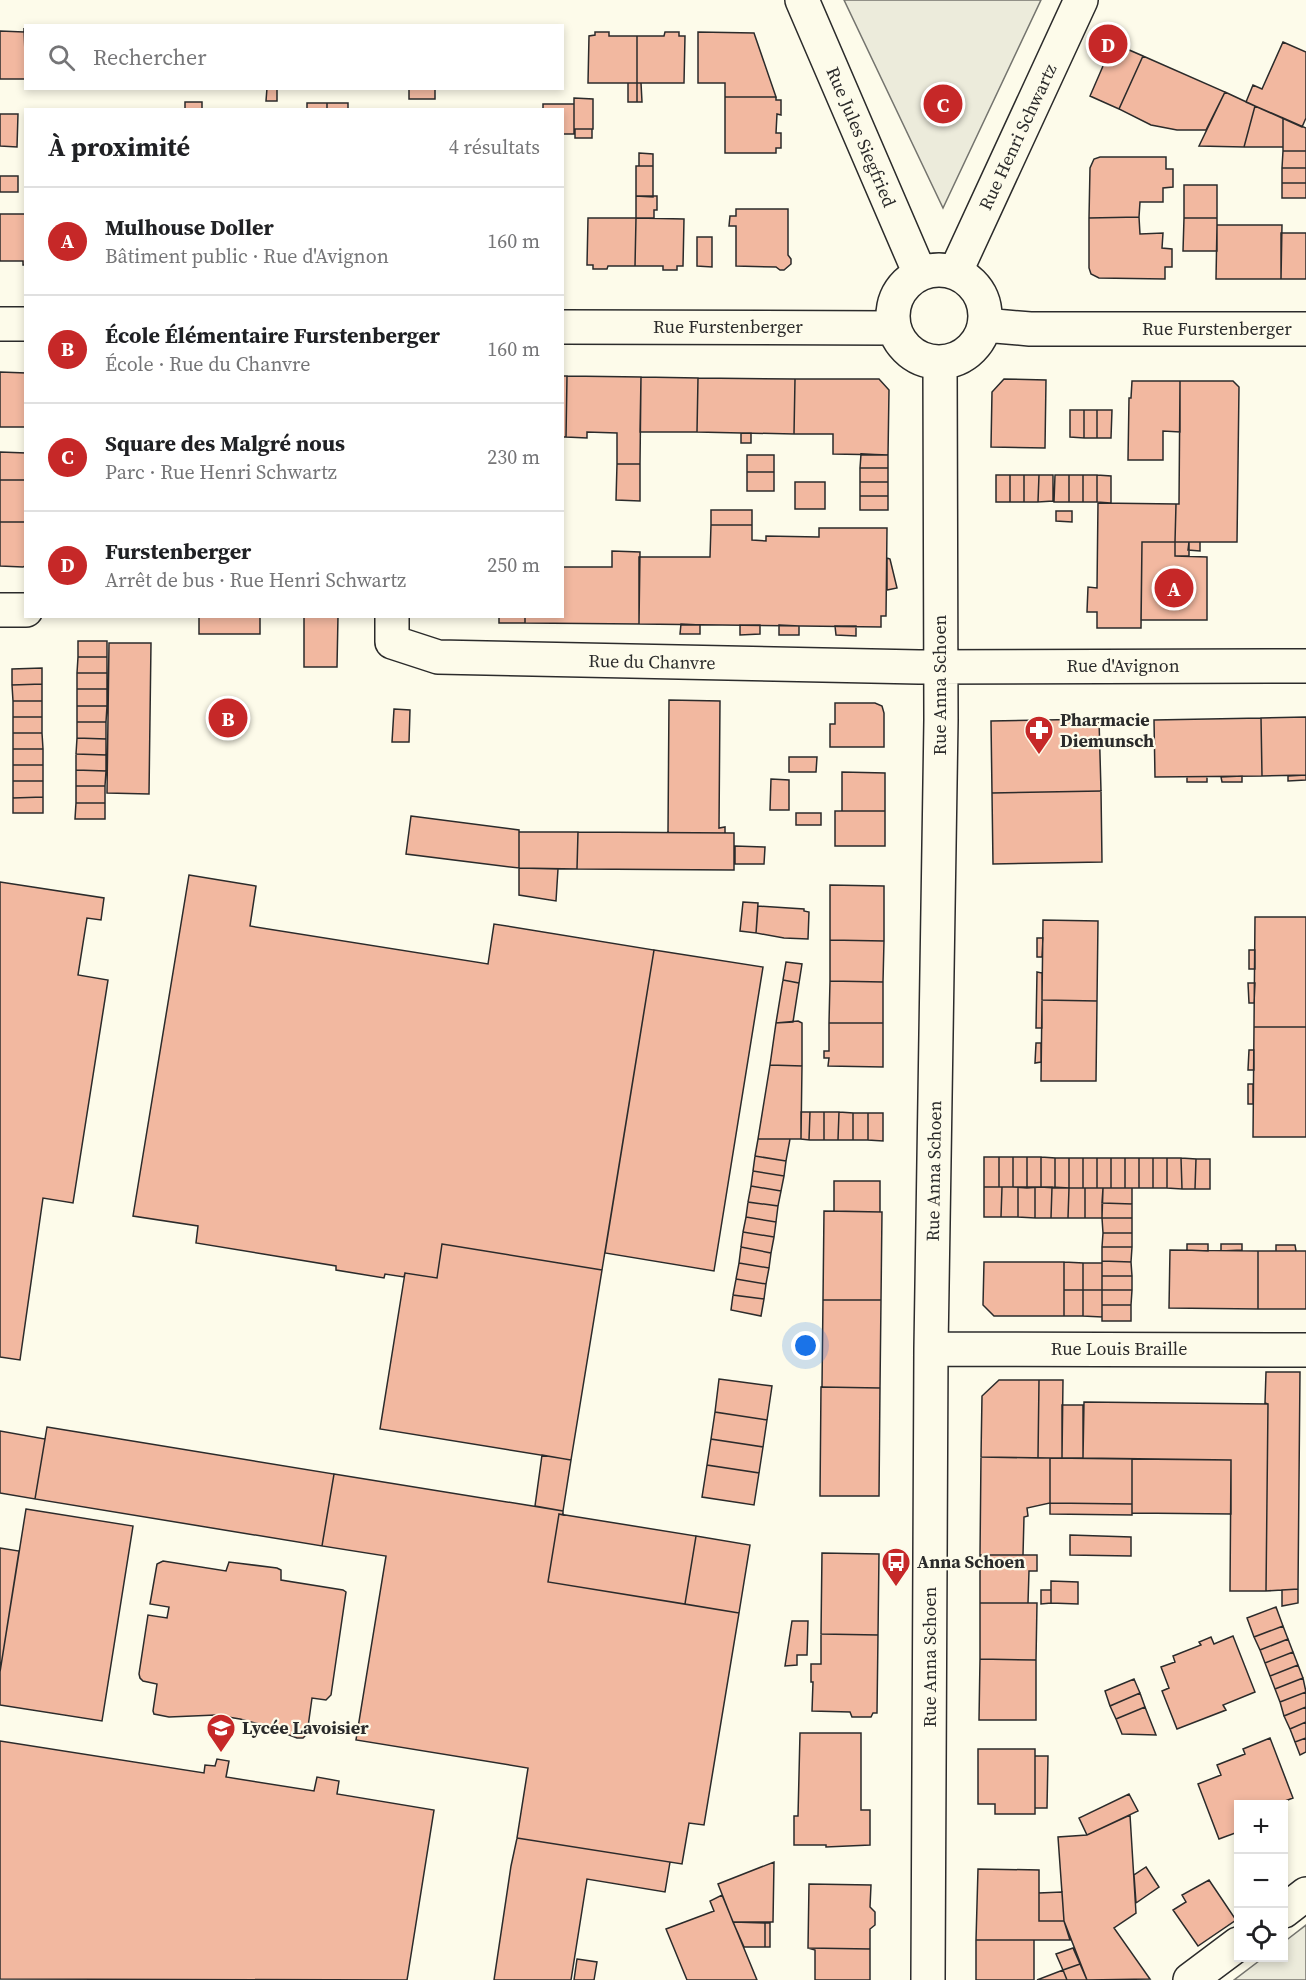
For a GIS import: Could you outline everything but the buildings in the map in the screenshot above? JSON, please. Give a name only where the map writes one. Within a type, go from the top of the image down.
[{"type":"street","name":"Rue Jules Siegfried","points":[[802,0],[920,274]]},
{"type":"street","name":"Rue Henri Schwartz","points":[[955,273],[1081,0]]},
{"type":"street","points":[[943,270],[955,273],[966,279],[979,294],[985,312],[984,325],[979,339],[969,352],[955,359],[940,362],[924,360],[911,353],[900,341],[894,328],[893,315],[898,297],[909,282],[920,274],[943,270]]},
{"type":"street","points":[[0,324],[24,324]]},
{"type":"street","name":"Rue Furstenberger","points":[[984,325],[1030,329],[1306,329]]},
{"type":"street","name":"Rue Furstenberger","points":[[564,327],[894,328]]},
{"type":"street","name":"Rue Anna Schoen","points":[[928,1980],[931,1349],[940,666],[940,362]]},
{"type":"street","points":[[0,610],[24,610]]},
{"type":"street","name":"Rue du Chanvre","points":[[392,618],[392,642],[438,657],[940,666]]},
{"type":"street","name":"Rue d'Avignon","points":[[940,666],[1306,666]]},
{"type":"street","name":"Rue Louis Braille","points":[[931,1349],[1306,1350]]},
{"type":"street","points":[[1288,1908],[1306,1894]]},
{"type":"street","points":[[1190,1980],[1234,1948]]},
{"type":"shaded area","points":[[844,0],[1041,0],[943,208]]},
{"type":"shaded area","points":[[1306,1925],[1306,1980],[1234,1980],[1258,1962],[1288,1962],[1288,1939]]},
{"type":"place","name":"Furstenberger","points":[[1108,44]]},
{"type":"place","name":"Square des Malgré nous","points":[[943,104]]},
{"type":"place","name":"Mulhouse Doller","points":[[1174,588]]},
{"type":"place","name":"École Élémentaire Furstenberger","points":[[228,718]]},
{"type":"place","name":"Pharmacie Diemunsch","points":[[1039,756]]},
{"type":"place","name":"Anna Schoen","points":[[896,1588]]},
{"type":"place","name":"Lycée Lavoisier","points":[[221,1754]]}]
